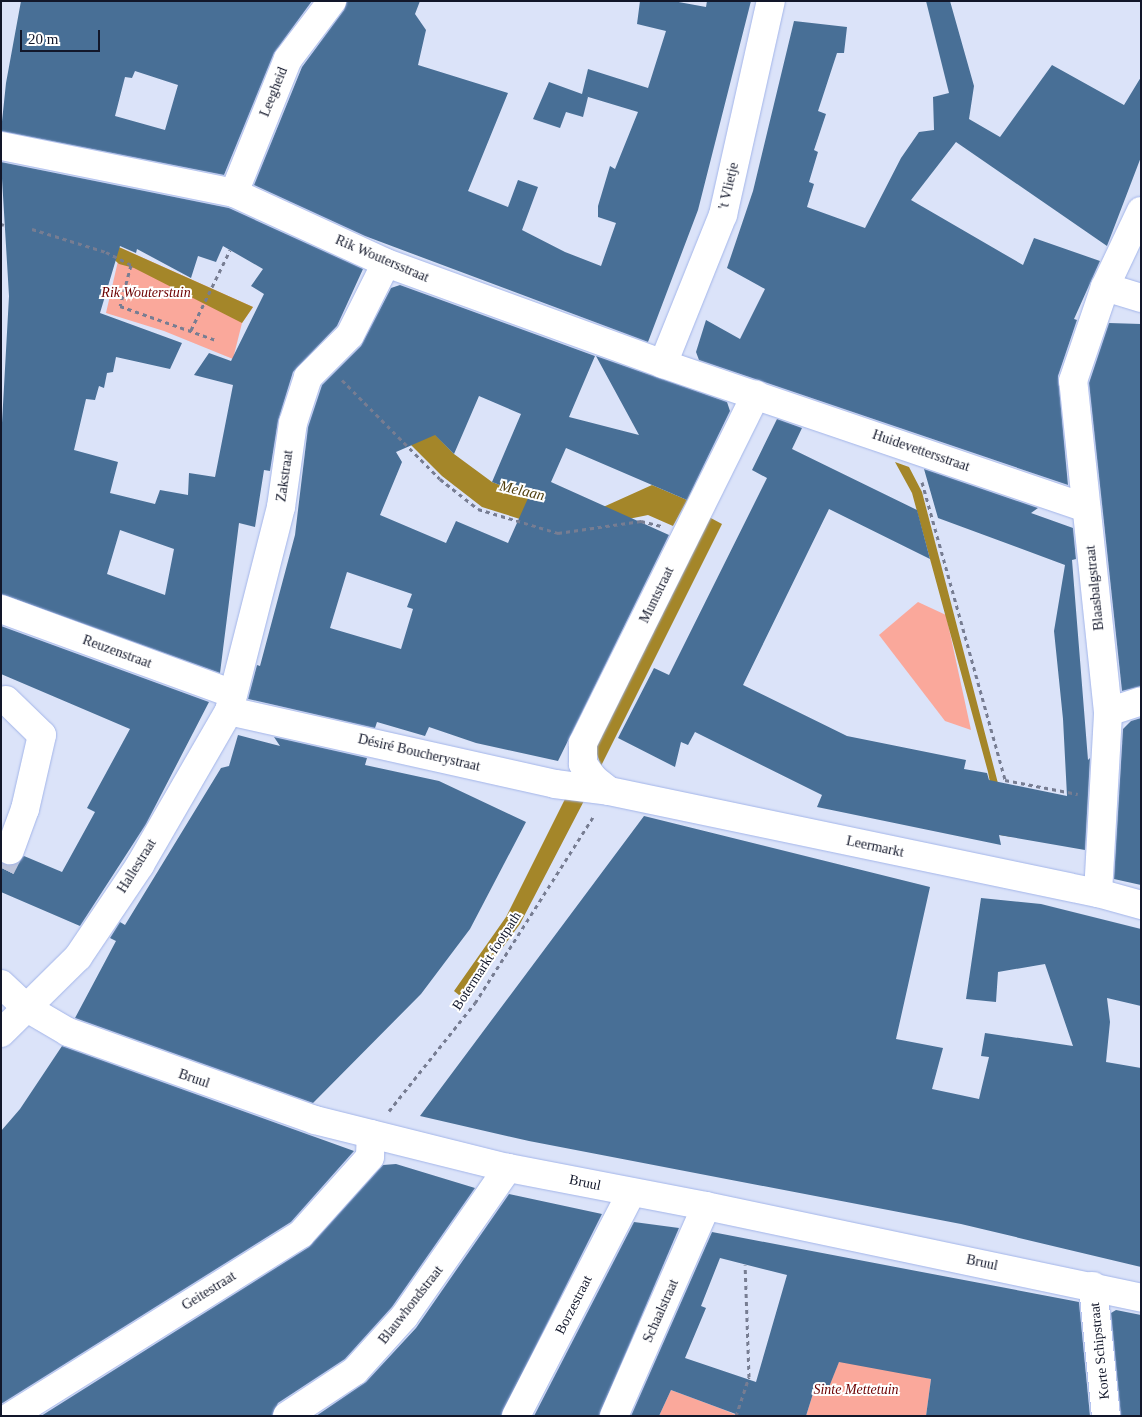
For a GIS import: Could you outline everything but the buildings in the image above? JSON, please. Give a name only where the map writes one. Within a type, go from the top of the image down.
[{"type":"street","name":"Leegheid","points":[[234,193],[288,59],[332,1]]},
{"type":"street","name":"'t Vlietje","points":[[663,364],[723,215],[771,1]]},
{"type":"street","name":"Rik Woutersstraat","points":[[1,146],[234,193],[386,263],[663,364],[756,395]]},
{"type":"street","name":"Blaasbalgstraat","points":[[1098,893],[1108,712],[1073,381],[1105,287],[1141,211]]},
{"type":"street","name":"Zakstraat","points":[[231,703],[281,507],[292,423],[308,377],[350,335],[386,263]]},
{"type":"street","points":[[1105,287],[1141,298]]},
{"type":"street","name":"Huidevettersstraat","points":[[756,395],[1086,508]]},
{"type":"street","name":"Muntstraat","points":[[609,791],[594,779],[583,764],[583,743],[756,395]]},
{"type":"street","name":"Reuzenstraat","points":[[1,610],[231,703]]},
{"type":"street","points":[[6,700],[42,735],[25,809],[10,850]]},
{"type":"street","points":[[1108,712],[1141,701]]},
{"type":"street","name":"Désiré Boucherystraat","points":[[231,703],[555,784],[609,791]]},
{"type":"street","name":"Hallestraat","points":[[1,1033],[35,1013],[78,957],[140,865],[231,703]]},
{"type":"street","name":"Leermarkt","points":[[609,791],[1098,893],[1141,905]]},
{"type":"street","name":"Bruul","points":[[1,984],[35,1013],[68,1032],[171,1072],[315,1120],[508,1168],[706,1206],[1093,1286],[1141,1298]]},
{"type":"street","name":"Geitestraat","points":[[11,1416],[301,1234],[370,1157],[370,1134]]},
{"type":"street","name":"Blauwhondstraat","points":[[287,1416],[356,1371],[404,1317],[508,1168]]},
{"type":"street","name":"Borzestraat","points":[[516,1416],[631,1192]]},
{"type":"street","name":"Schaalstraat","points":[[614,1416],[706,1206]]},
{"type":"street","name":"Korte Schipstraat","points":[[1093,1286],[1106,1416]]},
{"type":"path","points":[[32,229],[46,235],[106,252],[131,265],[120,306],[216,340]]},
{"type":"path","points":[[191,330],[230,250]]},
{"type":"path","points":[[324,361],[440,479],[478,509],[558,533],[641,521],[661,526],[685,538]]},
{"type":"path","points":[[911,448],[959,606],[1005,780],[1103,798]]},
{"type":"path","name":"Botermarkt footpath","points":[[370,1134],[475,1003],[609,791]]},
{"type":"path","points":[[736,1416],[749,1376],[745,1265]]},
{"type":"green space","name":"Rik Wouterstuin","points":[[121,248],[253,307],[242,323],[233,359],[164,331],[106,313]]},
{"type":"green space","points":[[918,602],[946,615],[971,730],[945,721],[879,635]]},
{"type":"green space","name":"Sinte Mettetuin","points":[[840,1359],[931,1379],[926,1416],[806,1416],[816,1384],[829,1386]]},
{"type":"green space","points":[[671,1390],[722,1409],[739,1416],[659,1416]]},
{"type":"shaded area","points":[[84,232],[253,307],[242,323],[134,268],[119,264]]},
{"type":"shaded area","points":[[361,358],[454,454],[492,482],[558,507],[601,508],[652,485],[687,500],[673,526],[648,515],[604,524],[542,526],[482,507],[442,476],[403,437]]},
{"type":"shaded area","points":[[895,462],[909,467],[922,492],[1012,837],[1000,835],[988,772],[912,493]]},
{"type":"shaded area","points":[[707,516],[722,524],[601,766],[594,745]]},
{"type":"shaded area","points":[[570,789],[586,797],[520,924],[464,999],[454,991],[506,917]]},
{"type":"tunnel","points":[[1,868],[10,850]]},
{"type":"water label","name":"Melaan","points":[[522,491]]}]
